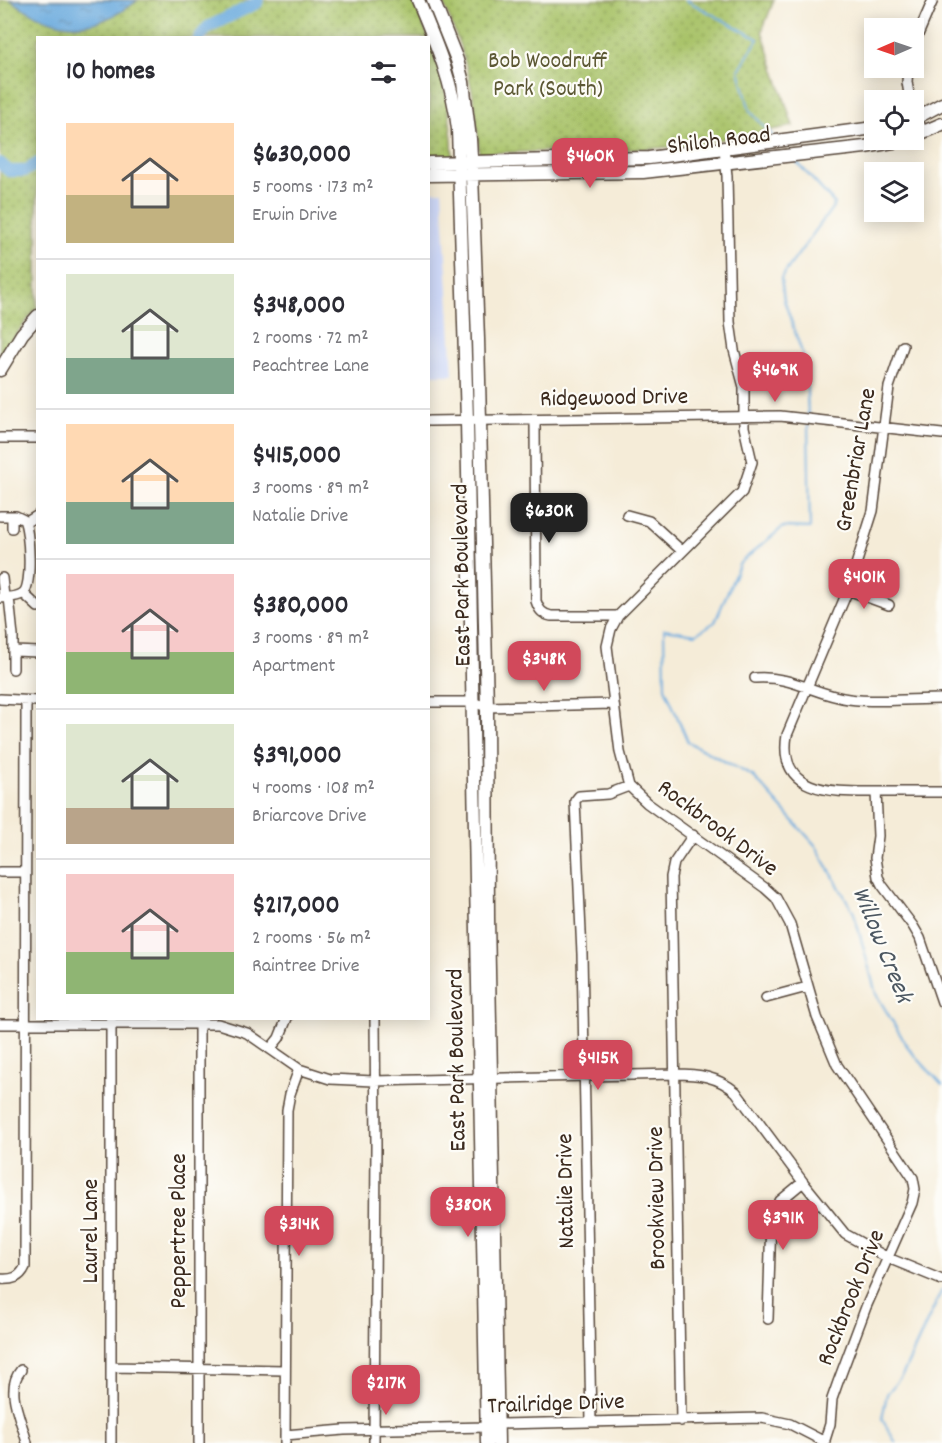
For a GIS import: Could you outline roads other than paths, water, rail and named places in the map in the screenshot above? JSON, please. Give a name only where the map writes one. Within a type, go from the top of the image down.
[{"type":"main road","name":"East Park Boulevard","points":[[418,0],[440,51],[453,92],[465,168],[480,420],[487,707],[486,1077]]},
{"type":"main road","name":"East Park Boulevard","points":[[434,0],[463,82],[472,702],[486,1077],[493,1426],[498,1443]]},
{"type":"main road","points":[[924,111],[942,104]]},
{"type":"main road","points":[[924,132],[942,124]]},
{"type":"main road","name":"Shiloh Road","points":[[430,175],[465,168],[649,158],[864,129]]},
{"type":"main road","name":"Shiloh Road","points":[[430,163],[465,168],[627,173],[864,147]]},
{"type":"main road","points":[[0,370],[22,334],[36,318]]},
{"type":"main road","name":"East Park Boulevard","points":[[487,1443],[493,1426]]},
{"type":"street","points":[[924,21],[933,0]]},
{"type":"street","name":"Rockbrook Drive","points":[[724,148],[730,322],[734,350],[744,387],[744,427],[752,462],[742,492],[618,616],[606,646],[620,752],[629,786],[647,803],[776,898],[790,924],[807,987],[826,1042],[837,1065],[913,1178],[915,1189],[912,1203],[866,1307],[835,1391],[824,1442]]},
{"type":"street","name":"Greenbriar Lane","points":[[903,346],[889,387],[873,511],[848,590],[787,735],[786,752],[791,767],[809,785],[829,792],[942,792]]},
{"type":"street","name":"Ridgewood Drive","points":[[430,421],[804,417],[942,434]]},
{"type":"street","points":[[535,420],[536,601],[539,609],[551,616],[618,616]]},
{"type":"street","points":[[0,438],[36,438]]},
{"type":"street","points":[[627,515],[649,521],[682,551]]},
{"type":"street","points":[[0,516],[22,518],[26,522],[33,557],[28,585],[23,593],[4,597]]},
{"type":"street","points":[[12,516],[12,528]]},
{"type":"street","points":[[26,522],[36,516]]},
{"type":"street","points":[[2,578],[14,651],[14,669]]},
{"type":"street","points":[[848,590],[889,605]]},
{"type":"street","points":[[23,593],[36,605]]},
{"type":"street","points":[[14,651],[36,652]]},
{"type":"street","points":[[755,678],[786,679],[850,700],[942,699]]},
{"type":"street","points":[[0,699],[36,701]]},
{"type":"street","points":[[0,1279],[16,1278],[25,1267],[26,701]]},
{"type":"street","points":[[430,702],[472,702],[487,707],[613,704]]},
{"type":"street","name":"Natalie Drive","points":[[591,1422],[582,954],[575,801],[579,796],[608,794],[629,786]]},
{"type":"street","points":[[876,792],[878,836],[875,858],[878,877],[920,938],[942,1002]]},
{"type":"street","name":"Brookview Drive","points":[[681,1421],[671,877],[674,863],[693,835]]},
{"type":"street","points":[[0,872],[25,872]]},
{"type":"street","points":[[766,998],[807,987]]},
{"type":"street","points":[[270,1049],[279,1038],[286,1020]]},
{"type":"street","points":[[374,1443],[375,1020]]},
{"type":"street","name":"Laurel Lane","points":[[111,1021],[111,1443]]},
{"type":"street","points":[[0,1024],[199,1021],[232,1027],[260,1040],[299,1069],[330,1078],[374,1082],[486,1077],[675,1074],[712,1077],[736,1092],[845,1234],[888,1258],[937,1277]]},
{"type":"street","name":"Peppertree Place","points":[[199,1021],[199,1443]]},
{"type":"street","points":[[285,1439],[287,1110],[299,1069]]},
{"type":"street","points":[[768,1319],[771,1218],[780,1201],[803,1182]]},
{"type":"street","points":[[112,1367],[284,1370]]},
{"type":"street","points":[[21,1370],[14,1378],[14,1397],[27,1443]]},
{"type":"street","name":"Trailridge Drive","points":[[285,1439],[373,1429],[762,1418],[790,1424],[824,1442]]},
{"type":"water","points":[[10,0],[138,0],[106,19],[90,24],[75,25],[44,18]]},
{"type":"waterway","points":[[201,36],[208,27],[257,3],[258,0]]},
{"type":"waterway","name":"Willow Creek","points":[[686,0],[758,39],[739,70],[750,111],[773,136]]},
{"type":"waterway","name":"Willow Creek","points":[[795,160],[835,204],[781,278],[784,300],[806,364],[808,417]]},
{"type":"waterway","points":[[0,163],[9,171],[25,171],[36,164]]},
{"type":"waterway","name":"Willow Creek","points":[[808,423],[810,528],[783,527],[740,563],[715,622],[696,634],[664,629],[665,688],[688,742],[754,777],[816,846],[854,913],[876,994],[909,1049],[942,1085]]},
{"type":"waterway","name":"Willow Creek","points":[[896,1443],[882,1419],[887,1394],[903,1374],[942,1290]]},
{"type":"park label","name":"Bob Woodruff Park (South)","points":[[548,76]]}]
